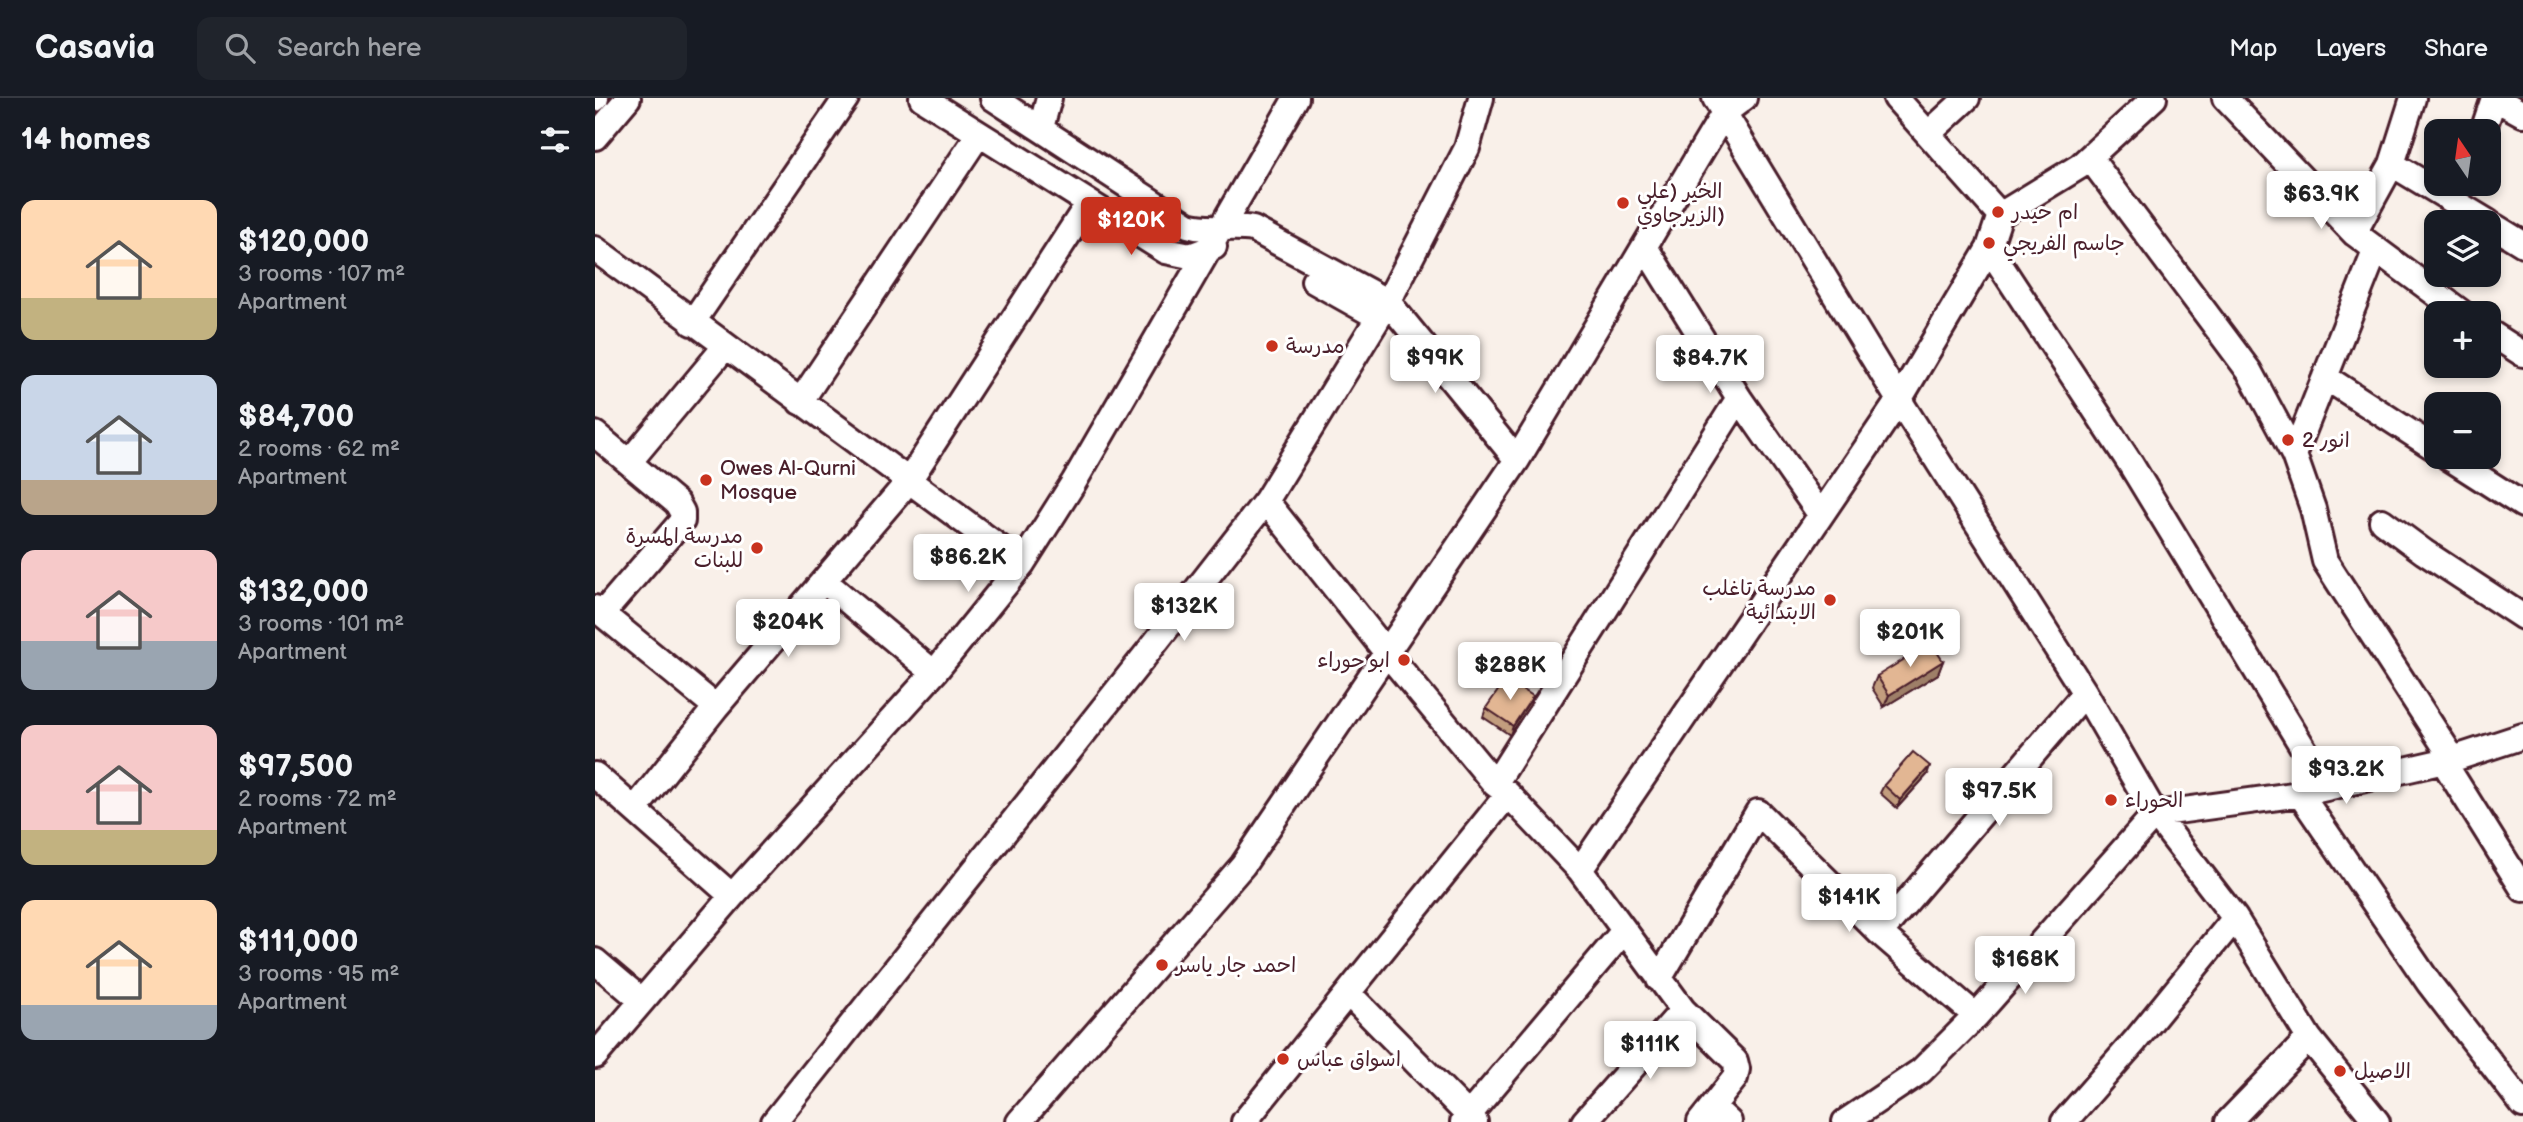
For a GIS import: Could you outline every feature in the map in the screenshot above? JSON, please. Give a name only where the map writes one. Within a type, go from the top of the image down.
[{"type":"street","points":[[595,137],[628,98]]},
{"type":"street","points":[[692,323],[846,98]]},
{"type":"street","points":[[922,98],[1165,251],[1190,256],[1215,239]]},
{"type":"street","points":[[993,98],[1188,225],[1210,230],[1215,239],[1226,243],[1254,246],[1383,310],[1517,460]]},
{"type":"street","points":[[1041,128],[1049,98]]},
{"type":"street","points":[[595,1056],[731,896],[934,673],[1022,564],[1075,482],[1296,98]]},
{"type":"street","points":[[774,1122],[1266,501],[1383,310],[1467,148],[1481,98]]},
{"type":"street","points":[[1896,98],[2000,215]]},
{"type":"street","points":[[1928,134],[1967,98]]},
{"type":"street","points":[[1580,870],[1899,400],[1989,248],[2000,215],[2080,166],[2154,98]]},
{"type":"street","points":[[2225,98],[2354,233],[2446,301]]},
{"type":"street","points":[[2354,233],[2392,164],[2413,98]]},
{"type":"street","points":[[2487,119],[2494,98],[2523,114]]},
{"type":"street","points":[[1019,1122],[1243,865],[1517,460],[1645,247],[1727,103]]},
{"type":"street","points":[[1727,103],[1899,400],[2085,693],[2155,814],[2235,918],[2309,1038],[2377,1122]]},
{"type":"street","points":[[800,402],[979,134]]},
{"type":"street","points":[[2090,158],[2249,371],[2294,455],[2313,509],[2325,561],[2448,760],[2523,889]]},
{"type":"street","points":[[2392,164],[2424,178]]},
{"type":"street","points":[[2464,196],[2476,210]]},
{"type":"street","points":[[635,809],[716,707],[908,482],[1088,204]]},
{"type":"street","points":[[2501,231],[2523,244]]},
{"type":"street","points":[[1645,247],[1739,398],[1820,514]]},
{"type":"street","points":[[1989,248],[2130,463],[2327,787]]},
{"type":"street","points":[[595,249],[1022,564]]},
{"type":"street","points":[[2294,455],[2376,249]]},
{"type":"street","points":[[2501,340],[2523,354]]},
{"type":"street","points":[[630,461],[725,347]]},
{"type":"street","points":[[2325,377],[2424,441]]},
{"type":"street","points":[[1244,1122],[1349,994],[1501,789],[1739,398]]},
{"type":"street","points":[[595,434],[677,503],[682,512],[682,521],[599,611],[716,707]]},
{"type":"street","points":[[2467,469],[2523,505]]},
{"type":"street","points":[[1266,501],[1387,653],[1501,789],[1580,870],[1623,932],[1683,1010],[1735,1061],[1735,1079],[1714,1117]]},
{"type":"street","points":[[2382,521],[2523,617]]},
{"type":"street","points":[[824,581],[934,673]]},
{"type":"street","points":[[1880,933],[2085,693]]},
{"type":"street","points":[[1845,1122],[1921,1071],[1976,1016],[2155,814],[2301,794],[2448,760],[2523,736]]},
{"type":"street","points":[[595,775],[731,896]]},
{"type":"street","points":[[2301,794],[2429,983],[2523,1105]]},
{"type":"street","points":[[1659,979],[1758,813],[1880,933],[1976,1016]]},
{"type":"street","points":[[2064,1122],[2135,1041],[2235,918]]},
{"type":"street","points":[[1349,994],[1469,1120],[1623,932]]},
{"type":"street","points":[[595,961],[641,1000]]},
{"type":"street","points":[[1584,1122],[1683,1010]]},
{"type":"street","points":[[2228,1122],[2309,1038]]},
{"type":"building","points":[[1931,643],[1943,661],[1889,695],[1877,676]]},
{"type":"building","points":[[1506,679],[1533,696],[1513,726],[1486,708]]},
{"type":"building","points":[[1913,752],[1930,766],[1900,800],[1884,785]]},
{"type":"place","name":"الخير (علي الزيرجاوي)","points":[[1623,203]]},
{"type":"place","name":"ام حيدر","points":[[1998,212]]},
{"type":"place","name":"جاسم الفريجي","points":[[1989,243]]},
{"type":"place","name":"مدرسة","points":[[1272,346]]},
{"type":"place","name":"انور 2","points":[[2288,440]]},
{"type":"place","name":"Owes Al-Qurni Mosque","points":[[706,480]]},
{"type":"place","name":"مدرسة المسرة للبنات","points":[[757,548]]},
{"type":"place","name":"مدرسة تاغلب الابتدائية","points":[[1830,600]]},
{"type":"place","name":"ابو حوراء","points":[[1404,660]]},
{"type":"place","name":"الحوراء","points":[[2111,800]]},
{"type":"place","name":"احمد جار ياسر","points":[[1162,965]]},
{"type":"place","name":"اسواق عباس","points":[[1283,1059]]},
{"type":"place","name":"الاصيل","points":[[2340,1071]]}]
